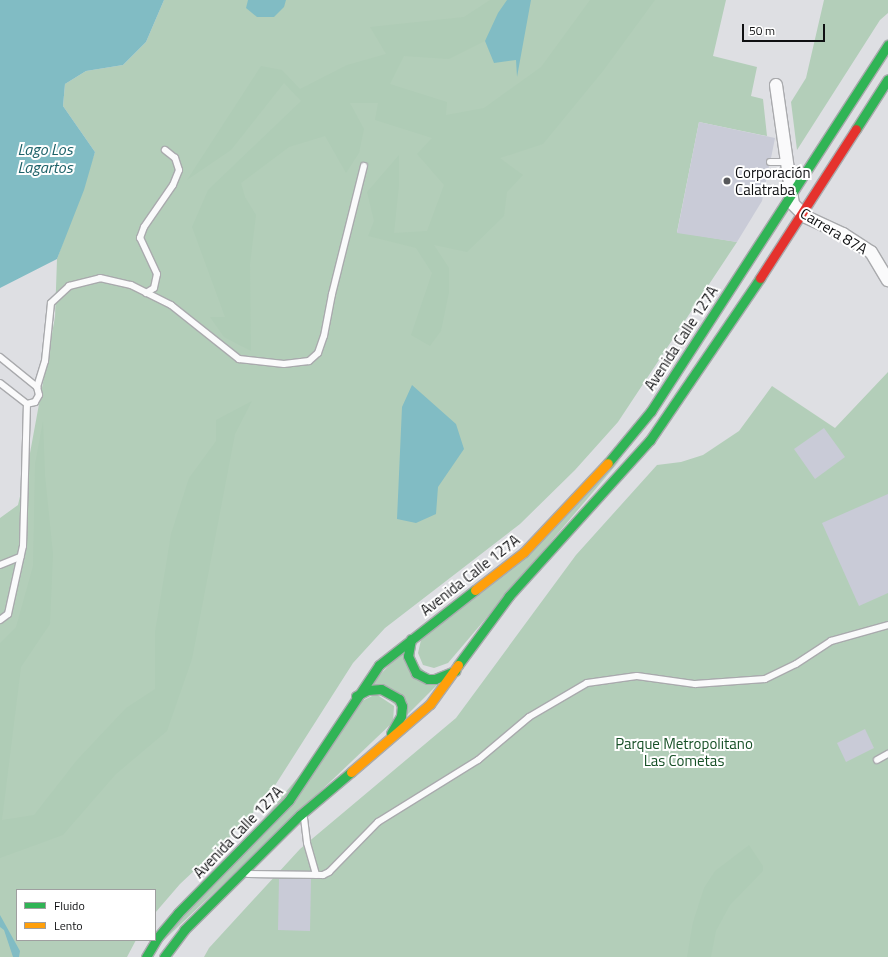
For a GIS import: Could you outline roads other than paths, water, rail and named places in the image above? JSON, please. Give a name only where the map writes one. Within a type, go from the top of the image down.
[{"type":"main road","name":"Avenida Calle 127A","points":[[156,940],[178,913],[289,800],[356,696],[379,665],[411,638],[524,552],[609,465],[651,411],[888,45]]},
{"type":"main road","name":"Avenida Calle 127A","points":[[164,957],[184,930],[304,811],[388,738],[430,704],[510,596],[650,440],[802,214],[888,79]]},
{"type":"main road","points":[[411,638],[410,664],[416,673],[428,679],[436,679],[455,671]]},
{"type":"main road","points":[[356,696],[368,690],[381,689],[390,692],[399,699],[402,706],[401,716],[388,738]]},
{"type":"main road","name":"Avenida Calle 127A","points":[[146,957],[156,941]]},
{"type":"street","name":"Carrera 87A","points":[[776,85],[790,196],[802,214],[843,234],[871,252],[888,280]]},
{"type":"lane","points":[[146,293],[154,288],[157,274],[140,238],[144,227],[169,191],[178,170],[175,158],[165,150]]},
{"type":"lane","points":[[770,162],[786,162]]},
{"type":"lane","points":[[27,404],[31,404],[37,399],[37,387],[45,360],[51,303],[57,295],[70,286],[100,278],[131,285],[146,293],[190,319],[239,360],[284,364],[309,361],[318,353],[324,336],[332,294],[364,166]]},
{"type":"lane","points":[[0,357],[37,387]]},
{"type":"lane","points":[[0,383],[27,404]]},
{"type":"lane","points":[[0,620],[8,614],[23,546],[27,404]]},
{"type":"lane","points":[[0,565],[20,557]]},
{"type":"lane","points":[[240,874],[316,875],[329,872],[337,866],[378,822],[478,760],[529,717],[587,683],[637,676],[695,684],[765,679],[796,664],[831,641],[888,625]]},
{"type":"lane","points":[[877,760],[888,754]]},
{"type":"lane","points":[[304,811],[307,843],[316,875]]},
{"type":"water","name":"Lago Los Lagartos","points":[[0,0],[164,0],[146,42],[123,65],[86,71],[65,84],[63,106],[95,152],[84,190],[57,259],[0,288]]},
{"type":"water","points":[[248,0],[286,0],[284,7],[274,17],[257,17],[246,8]]},
{"type":"water","points":[[507,0],[531,0],[517,77],[516,60],[494,63],[485,41],[498,13]]},
{"type":"water","points":[[412,385],[456,424],[464,449],[438,487],[436,514],[416,523],[397,519],[402,407]]},
{"type":"water","points":[[0,915],[20,951],[19,957],[13,957],[4,930],[0,927]]},
{"type":"place","name":"Corporación Calatraba","points":[[727,181]]},
{"type":"park label","name":"Parque Metropolitano Las Cometas","points":[[684,752]]}]
